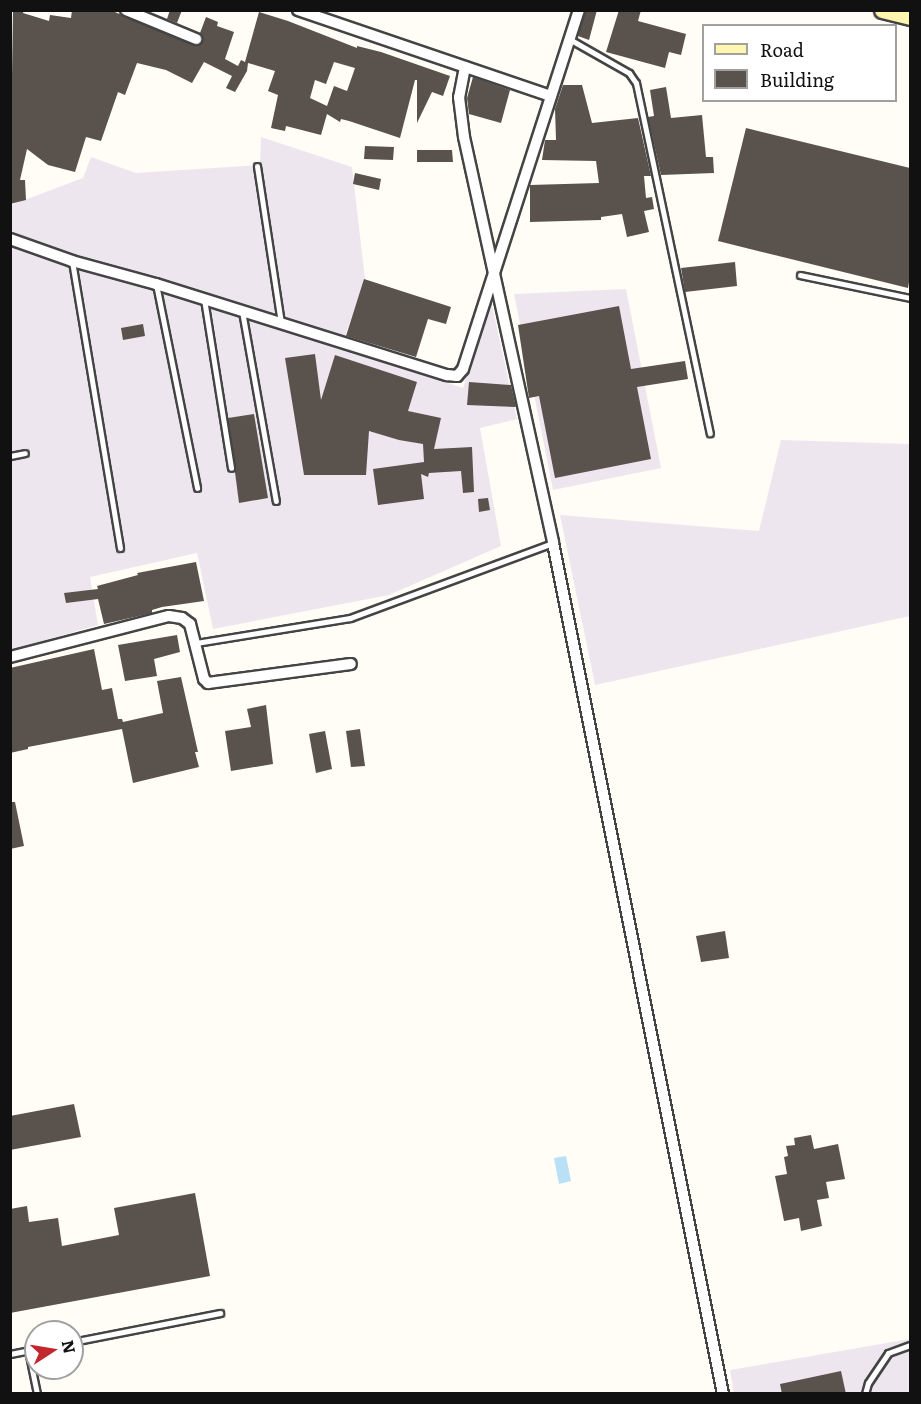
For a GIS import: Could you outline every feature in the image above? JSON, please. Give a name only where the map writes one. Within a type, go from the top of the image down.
[{"type":"main road","points":[[882,10],[910,17]]},
{"type":"street","points":[[126,10],[167,25],[196,39]]},
{"type":"street","points":[[10,239],[72,261],[156,284],[447,375],[457,375],[463,369],[579,10]]},
{"type":"street","points":[[306,12],[551,96]]},
{"type":"street","points":[[465,67],[459,97],[462,126],[553,543],[723,1394]]},
{"type":"street","points":[[10,657],[168,616],[189,622],[204,679],[211,684],[351,664]]},
{"type":"lane","points":[[571,40],[629,73],[636,83],[710,433]]},
{"type":"lane","points":[[257,166],[280,323]]},
{"type":"lane","points":[[72,261],[120,548]]},
{"type":"lane","points":[[800,275],[910,298]]},
{"type":"lane","points":[[156,284],[197,488]]},
{"type":"lane","points":[[204,299],[231,468]]},
{"type":"lane","points":[[242,311],[276,501]]},
{"type":"lane","points":[[10,456],[25,453]]},
{"type":"lane","points":[[196,643],[350,618],[553,543]]},
{"type":"lane","points":[[84,1340],[220,1313]]},
{"type":"lane","points":[[865,1394],[868,1383],[888,1353],[910,1345]]},
{"type":"shaded area","points":[[261,137],[352,167],[365,279],[341,347],[463,388],[491,301],[517,419],[480,428],[501,546],[389,595],[213,629],[197,553],[90,577],[98,625],[11,650],[11,205],[83,178],[91,157],[136,173],[260,165]]},
{"type":"shaded area","points":[[626,289],[661,468],[553,490],[514,294]]},
{"type":"shaded area","points":[[781,440],[910,444],[910,616],[595,685],[560,515],[759,531]]},
{"type":"shaded area","points":[[910,1339],[910,1393],[734,1393],[730,1370]]},
{"type":"water","points":[[566,1156],[571,1181],[559,1184],[554,1158]]},
{"type":"building","points":[[13,10],[24,10],[23,13],[49,21],[50,15],[71,18],[72,10],[110,10],[196,46],[203,41],[200,33],[206,17],[218,22],[217,26],[234,32],[225,59],[238,66],[241,60],[245,62],[259,12],[357,48],[357,46],[381,52],[450,76],[443,96],[432,92],[417,123],[417,80],[415,80],[400,138],[349,121],[341,119],[340,122],[327,114],[321,135],[286,126],[285,131],[271,128],[278,95],[268,91],[275,71],[248,63],[247,71],[235,92],[226,88],[232,76],[204,62],[192,83],[166,70],[137,63],[125,95],[118,92],[101,141],[86,137],[75,172],[48,165],[27,149],[20,180],[25,180],[26,200],[10,204]],"holes":[[[334,62],[355,68],[347,91],[334,86],[327,106],[310,98],[315,80],[326,84]]]},
{"type":"building","points":[[170,10],[182,10],[177,23],[167,19]]},
{"type":"building","points":[[586,10],[597,10],[589,40],[578,36]]},
{"type":"building","points":[[619,10],[641,10],[638,21],[686,34],[681,55],[669,52],[665,68],[606,52]]},
{"type":"building","points":[[473,77],[510,90],[501,123],[469,114],[467,98]]},
{"type":"building","points":[[563,85],[582,85],[592,123],[638,118],[651,176],[644,176],[646,198],[652,197],[654,209],[644,211],[649,232],[627,237],[622,214],[601,217],[601,220],[530,222],[530,185],[599,183],[596,161],[542,160],[545,140],[556,140],[555,109]]},
{"type":"building","points":[[666,87],[671,118],[702,115],[706,157],[713,157],[714,173],[661,175],[648,117],[654,116],[650,90]]},
{"type":"building","points":[[746,128],[910,168],[908,288],[718,241]]},
{"type":"building","points":[[365,146],[394,147],[393,160],[364,159]]},
{"type":"building","points":[[417,150],[452,150],[453,162],[417,162]]},
{"type":"building","points":[[355,173],[381,179],[379,190],[353,184]]},
{"type":"building","points":[[735,262],[737,286],[685,292],[681,268]]},
{"type":"building","points":[[364,279],[451,307],[446,324],[428,319],[416,357],[346,336]]},
{"type":"building","points":[[619,306],[631,369],[685,361],[688,379],[637,387],[651,459],[555,478],[539,396],[529,398],[518,325]]},
{"type":"building","points":[[143,324],[145,336],[123,340],[121,328]]},
{"type":"building","points":[[315,354],[321,400],[335,355],[417,382],[408,411],[441,418],[434,449],[472,447],[474,492],[463,493],[461,471],[429,473],[428,477],[421,474],[424,499],[378,505],[373,469],[424,462],[423,444],[369,431],[366,475],[304,475],[285,358]]},
{"type":"building","points":[[469,382],[511,385],[516,407],[467,405]]},
{"type":"building","points":[[254,414],[268,498],[239,503],[228,418]]},
{"type":"building","points":[[488,498],[490,510],[479,512],[478,499]]},
{"type":"building","points":[[196,562],[204,601],[162,607],[152,610],[152,613],[104,624],[98,599],[66,603],[64,593],[98,589],[97,586],[138,575],[137,573]]},
{"type":"building","points":[[177,635],[180,652],[154,659],[157,676],[125,681],[118,645]]},
{"type":"building","points":[[94,649],[102,690],[112,688],[118,719],[122,719],[123,722],[163,713],[157,681],[181,677],[198,752],[195,752],[199,767],[133,783],[122,729],[28,747],[28,749],[10,753],[10,668]]},
{"type":"building","points":[[266,705],[273,764],[231,771],[225,731],[251,727],[247,709]]},
{"type":"building","points":[[360,729],[365,766],[351,767],[346,731]]},
{"type":"building","points":[[325,731],[332,769],[316,773],[309,734]]},
{"type":"building","points":[[10,802],[15,802],[24,846],[10,849]]},
{"type":"building","points":[[725,931],[729,958],[701,962],[696,936]]},
{"type":"building","points":[[74,1104],[81,1137],[10,1150],[10,1116]]},
{"type":"building","points":[[811,1135],[814,1149],[838,1144],[845,1179],[826,1182],[829,1198],[817,1200],[822,1226],[801,1231],[799,1218],[784,1221],[775,1176],[787,1174],[784,1157],[788,1156],[786,1146],[795,1145],[794,1138]]},
{"type":"building","points":[[195,1193],[210,1276],[10,1313],[10,1209],[27,1206],[29,1222],[58,1218],[62,1246],[119,1235],[114,1208]]},
{"type":"building","points":[[841,1371],[846,1394],[782,1394],[780,1384]]}]
